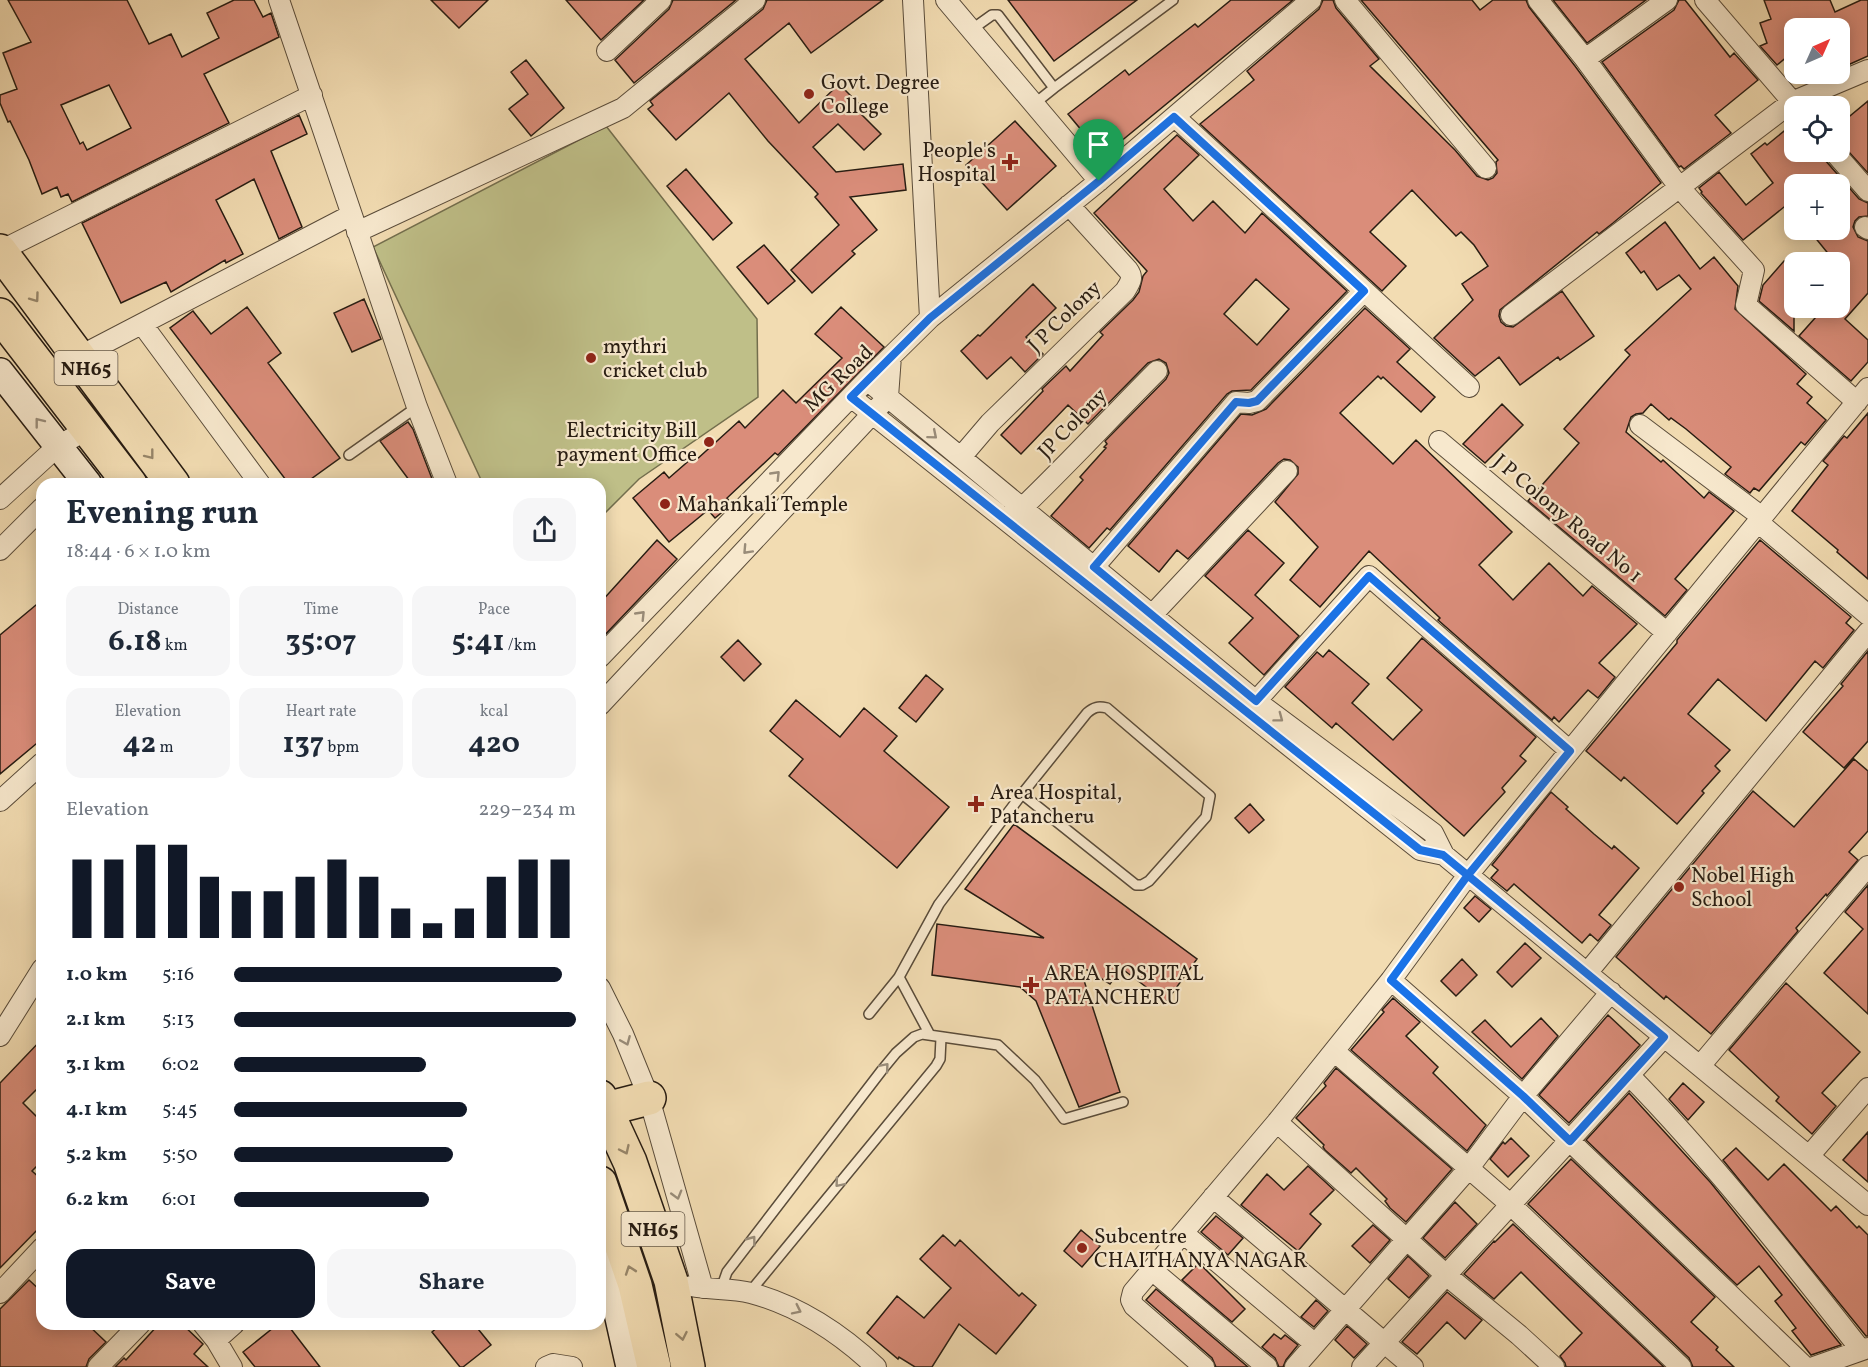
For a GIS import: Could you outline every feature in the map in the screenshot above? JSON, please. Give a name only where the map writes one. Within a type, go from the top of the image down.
[{"type":"highway","name":"NH65","points":[[0,251],[169,478]]},
{"type":"highway","name":"NH65","points":[[0,315],[125,478]]},
{"type":"highway","points":[[606,1103],[650,1098]]},
{"type":"highway","name":"NH65","points":[[606,1110],[630,1162],[671,1281],[688,1367]]},
{"type":"highway","name":"NH65","points":[[606,1200],[635,1285],[654,1367]]},
{"type":"street","points":[[279,0],[417,407],[445,478]]},
{"type":"street","points":[[607,51],[661,0]]},
{"type":"street","points":[[78,357],[142,324],[354,224],[623,108],[755,0]]},
{"type":"street","points":[[913,0],[930,318]]},
{"type":"street","points":[[946,0],[1099,181]]},
{"type":"street","points":[[1345,0],[1486,168]]},
{"type":"street","points":[[1204,1367],[1134,1306],[1131,1300],[1132,1292],[1277,1122],[1391,980],[1468,875],[1862,395],[1746,305],[1754,270],[1679,187],[1585,59],[1538,0]]},
{"type":"street","points":[[1585,59],[1667,0]]},
{"type":"street","points":[[1705,0],[1787,96]]},
{"type":"street","points":[[891,356],[930,318],[1099,181],[1309,1]]},
{"type":"street","points":[[1811,96],[1868,70]]},
{"type":"street","points":[[0,251],[312,95]]},
{"type":"street","points":[[1511,315],[1679,187],[1784,111]]},
{"type":"street","points":[[1174,117],[1469,387]]},
{"type":"street","points":[[1843,162],[1868,191]]},
{"type":"street","name":"J P Colony","points":[[961,457],[990,423],[1125,291],[1131,281],[1131,274],[1128,270],[1069,205]]},
{"type":"street","points":[[1094,567],[1236,402],[1257,401],[1364,291]]},
{"type":"street","points":[[142,324],[256,478]]},
{"type":"street","name":"MG Road","points":[[606,651],[891,356]]},
{"type":"street","name":"MG Road","points":[[888,397],[891,356]]},
{"type":"street","name":"JP Colony","points":[[1022,508],[1075,457],[1157,371]]},
{"type":"street","points":[[0,372],[58,446],[76,478]]},
{"type":"street","points":[[867,380],[1256,701],[1433,833],[1443,855]]},
{"type":"street","points":[[851,397],[1420,850],[1443,855],[1868,1205]]},
{"type":"street","points":[[606,699],[888,397]]},
{"type":"street","points":[[1640,425],[1760,519],[1868,615]]},
{"type":"street","points":[[0,499],[58,446],[88,429]]},
{"type":"street","name":"J P Colony Road No 1","points":[[1439,441],[1667,633]]},
{"type":"street","points":[[1152,615],[1287,471]]},
{"type":"street","points":[[0,550],[36,514]]},
{"type":"street","points":[[1256,701],[1369,576],[1570,751]]},
{"type":"street","points":[[1587,973],[1868,632]]},
{"type":"street","points":[[0,801],[36,768]]},
{"type":"street","points":[[1420,850],[1433,833]]},
{"type":"street","points":[[1700,1066],[1868,866]]},
{"type":"street","points":[[0,1036],[36,979]]},
{"type":"street","points":[[1391,980],[1523,1096],[1805,1367]]},
{"type":"street","points":[[1295,1367],[1469,1168],[1523,1096],[1611,992]]},
{"type":"street","points":[[606,1000],[650,1098],[712,1288]]},
{"type":"street","points":[[1362,1367],[1664,1037]]},
{"type":"street","points":[[1334,1051],[1511,1205],[1681,1367]]},
{"type":"street","points":[[1629,1075],[1668,1114],[1865,1349],[1814,1367]]},
{"type":"street","points":[[1809,1156],[1868,1088]]},
{"type":"street","points":[[1277,1122],[1406,1240],[1554,1367]]},
{"type":"street","points":[[1213,1197],[1413,1367]]},
{"type":"street","points":[[1183,1233],[1315,1344]]},
{"type":"street","points":[[0,1293],[36,1254]]},
{"type":"street","points":[[606,1268],[614,1292],[630,1367]]},
{"type":"street","points":[[1152,1270],[1267,1367]]},
{"type":"street","points":[[671,1281],[749,1293],[797,1309],[852,1344],[876,1367]]},
{"type":"street","points":[[98,1367],[134,1330]]},
{"type":"street","points":[[210,1332],[232,1367]]},
{"type":"street","points":[[546,1367],[554,1364],[572,1367]]},
{"type":"lane","points":[[1034,104],[1173,0]]},
{"type":"lane","points":[[971,30],[992,15],[998,15],[1054,88]]},
{"type":"lane","points":[[349,455],[417,407]]},
{"type":"lane","points":[[869,1014],[899,977],[939,904],[1022,794],[1093,708],[1100,706],[1107,708],[1210,796],[1206,817],[1149,881],[1136,885],[1022,794]]},
{"type":"lane","points":[[899,977],[930,1035]]},
{"type":"lane","points":[[712,1288],[727,1272],[882,1070],[914,1037],[922,1034],[998,1046],[1035,1080],[1064,1119],[1123,1102]]},
{"type":"lane","points":[[749,1293],[936,1066],[940,1059],[941,1038]]},
{"type":"green space","name":"mythri cricket club","points":[[606,126],[757,319],[758,397],[639,479],[606,512],[606,478],[480,478],[373,247]]},
{"type":"building","points":[[8,0],[127,0],[149,44],[171,34],[182,57],[219,38],[207,13],[234,0],[254,0],[263,17],[271,13],[279,37],[204,74],[229,123],[72,202],[68,194],[61,197],[57,187],[42,194],[29,160],[0,103],[0,95],[17,89],[3,53],[31,42]],"holes":[[[109,85],[131,128],[87,150],[83,142],[80,144],[61,105]]]},
{"type":"building","points":[[431,0],[488,0],[459,28]]},
{"type":"building","points":[[566,0],[644,0],[601,40]]},
{"type":"building","points":[[673,0],[736,0],[634,83],[615,60],[669,9]]},
{"type":"building","points":[[767,0],[883,0],[811,53],[789,23],[745,59],[799,123],[839,84],[859,104],[855,108],[881,134],[864,150],[838,124],[813,147],[836,172],[903,164],[906,190],[850,197],[877,230],[852,251],[855,254],[812,293],[791,270],[839,225],[815,197],[818,194],[768,141],[729,93],[676,140],[648,109],[653,105],[650,101],[763,9]]},
{"type":"building","points":[[1008,0],[1137,0],[1054,61]]},
{"type":"building","points":[[1231,0],[1293,0],[1103,156],[1068,114],[1125,70],[1129,75],[1195,24],[1198,27]]},
{"type":"building","points":[[1323,0],[1333,0],[1336,8],[1379,59],[1370,66],[1455,150],[1477,176],[1488,180],[1497,173],[1496,162],[1498,160],[1361,0],[1472,0],[1480,10],[1493,0],[1526,0],[1661,183],[1500,310],[1501,322],[1513,327],[1562,291],[1594,336],[1560,360],[1558,357],[1520,385],[1499,357],[1475,376],[1434,338],[1473,300],[1462,284],[1488,266],[1474,245],[1461,232],[1456,236],[1412,190],[1370,232],[1406,266],[1382,291],[1200,124],[1254,80],[1247,71],[1319,9]]},
{"type":"building","points":[[1553,0],[1646,0],[1587,43]]},
{"type":"building","points":[[1679,0],[1685,0],[1730,57],[1734,53],[1758,80],[1715,115],[1731,133],[1684,169],[1679,167],[1602,62],[1674,10]]},
{"type":"building","points":[[1764,0],[1830,0],[1835,12],[1861,0],[1868,0],[1868,56],[1850,64],[1850,18],[1784,18],[1784,59],[1777,65],[1760,46],[1767,43],[1760,23],[1771,19]]},
{"type":"building","points":[[526,60],[564,108],[531,136],[509,109],[528,94],[511,72]]},
{"type":"building","points":[[1868,101],[1868,173],[1850,153],[1850,116]]},
{"type":"building","points":[[299,115],[307,134],[271,151],[302,227],[279,239],[254,179],[216,200],[243,254],[226,263],[225,260],[171,292],[166,282],[121,303],[82,223]]},
{"type":"building","points":[[1015,121],[1056,166],[1007,210],[966,165]]},
{"type":"building","points":[[1784,131],[1784,162],[1827,162],[1837,174],[1784,174],[1784,207],[1743,240],[1699,188],[1719,172],[1746,205],[1773,183],[1751,154],[1765,143],[1767,145]]},
{"type":"building","points":[[1177,135],[1199,155],[1164,189],[1193,221],[1213,201],[1245,233],[1262,213],[1347,291],[1251,390],[1232,391],[1227,394],[1110,530],[1107,528],[1089,548],[1051,516],[1083,480],[1080,477],[1106,448],[1104,447],[1107,444],[1105,441],[1166,379],[1169,373],[1166,363],[1159,359],[1148,363],[1088,424],[1068,405],[1021,454],[1001,435],[1066,366],[1070,371],[1103,335],[1100,332],[1139,292],[1143,276],[1147,271],[1094,213]],"holes":[[[1256,279],[1289,309],[1257,345],[1224,314]]]},
{"type":"building","points":[[686,169],[732,223],[713,240],[667,186]]},
{"type":"building","points":[[1850,189],[1859,199],[1868,203],[1868,216],[1859,217],[1853,227],[1858,237],[1868,241],[1868,293],[1850,313],[1850,252],[1827,252],[1817,240],[1850,240]]},
{"type":"building","points":[[1665,222],[1700,269],[1714,257],[1738,286],[1735,309],[1806,374],[1797,384],[1812,397],[1807,403],[1826,420],[1805,445],[1801,442],[1759,491],[1754,488],[1750,493],[1725,474],[1731,467],[1686,429],[1671,418],[1669,420],[1651,404],[1643,413],[1631,417],[1626,432],[1661,462],[1663,460],[1704,498],[1709,492],[1734,511],[1675,579],[1687,590],[1665,616],[1528,501],[1579,443],[1564,429],[1630,355],[1625,350],[1691,289],[1679,275],[1657,290],[1644,271],[1641,273],[1626,253]]},
{"type":"building","points":[[764,245],[795,281],[768,304],[737,267]]},
{"type":"building","points":[[1784,261],[1784,318],[1794,318],[1794,331],[1759,301],[1763,285]]},
{"type":"building","points":[[1033,284],[1056,308],[1026,337],[1043,354],[1025,372],[1011,357],[987,379],[961,351],[978,335],[980,336]]},
{"type":"building","points":[[364,299],[381,339],[352,352],[334,313]]},
{"type":"building","points":[[247,307],[281,353],[268,363],[340,458],[312,478],[284,478],[170,328],[193,311],[211,334]]},
{"type":"building","points":[[841,307],[884,347],[778,455],[775,453],[727,498],[731,504],[726,509],[715,518],[708,510],[669,542],[633,498],[664,472],[669,478],[692,458],[695,461],[739,421],[745,428],[783,390],[796,403],[842,358],[815,334]]},
{"type":"building","points":[[1365,308],[1410,349],[1397,362],[1435,397],[1421,412],[1383,377],[1381,379],[1378,376],[1340,413],[1393,464],[1416,440],[1512,532],[1479,565],[1513,600],[1549,563],[1583,596],[1592,586],[1637,624],[1599,663],[1615,677],[1598,698],[1588,690],[1559,722],[1554,717],[1552,720],[1438,620],[1440,618],[1369,551],[1320,607],[1290,580],[1318,547],[1275,502],[1298,474],[1298,467],[1290,460],[1284,459],[1278,463],[1188,559],[1177,550],[1159,572],[1128,546],[1241,414],[1252,415],[1266,409]]},
{"type":"building","points":[[1815,318],[1846,318],[1868,340],[1868,362],[1851,381],[1799,336]]},
{"type":"building","points":[[1502,404],[1523,425],[1485,463],[1463,444]]},
{"type":"building","points":[[1868,413],[1868,579],[1792,511],[1828,465],[1823,461]]},
{"type":"building","points":[[408,422],[413,429],[432,478],[408,478],[380,441]]},
{"type":"building","points":[[1248,530],[1284,563],[1255,595],[1299,636],[1264,675],[1229,643],[1253,618],[1205,576]]},
{"type":"building","points":[[657,540],[677,559],[606,634],[606,596]]},
{"type":"building","points":[[1760,540],[1851,617],[1846,623],[1854,630],[1823,668],[1815,661],[1766,721],[1718,679],[1688,714],[1730,750],[1715,766],[1720,771],[1677,824],[1624,777],[1621,781],[1586,751]]},
{"type":"building","points":[[36,605],[36,744],[0,774],[0,635]]},
{"type":"building","points":[[1422,638],[1536,737],[1520,756],[1526,761],[1502,788],[1505,792],[1464,836],[1336,723],[1332,728],[1285,687],[1317,652],[1323,657],[1329,650],[1369,684],[1352,703],[1393,740],[1422,710],[1387,678]]},
{"type":"building","points":[[738,640],[761,664],[744,681],[721,657]]},
{"type":"building","points":[[1868,651],[1868,741],[1844,768],[1803,732],[1843,686],[1841,684]]},
{"type":"building","points":[[926,675],[943,689],[916,722],[899,708]]},
{"type":"building","points":[[796,700],[840,737],[864,708],[897,736],[884,751],[949,807],[897,868],[789,776],[803,759],[770,731]]},
{"type":"building","points":[[1854,759],[1868,771],[1868,831],[1849,852],[1858,860],[1796,928],[1798,931],[1711,1034],[1666,996],[1664,999],[1616,957],[1753,791],[1794,827]]},
{"type":"building","points":[[1551,792],[1594,834],[1612,849],[1614,846],[1639,868],[1599,915],[1611,925],[1598,941],[1590,934],[1582,943],[1514,884],[1507,891],[1491,878],[1498,870],[1492,865]]},
{"type":"building","points":[[1250,804],[1264,820],[1249,833],[1235,818]]},
{"type":"building","points":[[1014,824],[1197,959],[1166,1002],[1121,968],[1110,984],[1079,965],[1120,1092],[1079,1107],[1036,1001],[1020,987],[932,975],[937,924],[1044,938],[965,889]]},
{"type":"building","points":[[1868,885],[1868,1014],[1824,973],[1863,929],[1845,912]]},
{"type":"building","points":[[1475,896],[1491,909],[1479,922],[1464,908]]},
{"type":"building","points":[[1525,943],[1541,958],[1512,987],[1497,972]]},
{"type":"building","points":[[1462,959],[1477,975],[1456,996],[1441,981]]},
{"type":"building","points":[[1786,983],[1860,1052],[1822,1093],[1836,1106],[1812,1134],[1776,1101],[1779,1097],[1729,1050]]},
{"type":"building","points":[[1393,998],[1420,1022],[1406,1036],[1438,1067],[1433,1073],[1486,1125],[1467,1151],[1351,1050]]},
{"type":"building","points":[[1608,1015],[1640,1045],[1569,1123],[1539,1095]]},
{"type":"building","points":[[1541,1018],[1558,1036],[1522,1079],[1472,1032],[1485,1020],[1511,1047]]},
{"type":"building","points":[[36,1045],[36,1090],[23,1103],[36,1116],[36,1167],[32,1171],[36,1175],[36,1231],[0,1268],[0,1083]]},
{"type":"building","points":[[1336,1068],[1452,1169],[1406,1222],[1390,1208],[1385,1201],[1387,1199],[1356,1168],[1351,1173],[1325,1150],[1324,1145],[1296,1118],[1326,1086],[1324,1083]]},
{"type":"building","points":[[1683,1083],[1704,1102],[1688,1120],[1669,1099]]},
{"type":"building","points":[[1629,1093],[1711,1183],[1841,1345],[1811,1355],[1792,1331],[1796,1328],[1775,1301],[1782,1295],[1759,1266],[1737,1285],[1586,1140]]},
{"type":"building","points":[[1868,1132],[1868,1182],[1843,1160]]},
{"type":"building","points":[[1511,1138],[1529,1156],[1508,1177],[1490,1159],[1503,1142],[1505,1144]]},
{"type":"building","points":[[1736,1148],[1768,1180],[1784,1164],[1831,1211],[1836,1206],[1857,1228],[1859,1226],[1868,1235],[1868,1336],[1723,1160]]},
{"type":"building","points":[[1571,1159],[1715,1297],[1691,1322],[1718,1347],[1716,1350],[1734,1367],[1693,1367],[1689,1358],[1528,1204]]},
{"type":"building","points":[[1308,1166],[1334,1190],[1310,1214],[1321,1224],[1298,1251],[1241,1205],[1267,1174],[1284,1190]]},
{"type":"building","points":[[1455,1202],[1477,1224],[1445,1258],[1423,1238]]},
{"type":"building","points":[[1216,1216],[1243,1238],[1228,1255],[1201,1232]]},
{"type":"building","points":[[1513,1224],[1664,1367],[1566,1367],[1560,1356],[1582,1333],[1521,1272],[1494,1299],[1464,1274]]},
{"type":"building","points":[[1373,1225],[1390,1240],[1370,1263],[1352,1246]]},
{"type":"building","name":"Subcentre CHAITHANYA NAGAR","points":[[1081,1230],[1100,1246],[1082,1267],[1064,1251]]},
{"type":"building","points":[[943,1235],[955,1246],[960,1240],[1019,1296],[1022,1293],[1036,1305],[996,1354],[959,1324],[932,1367],[915,1367],[899,1357],[898,1359],[867,1333],[897,1296],[924,1318],[951,1288],[920,1259]]},
{"type":"building","points":[[1408,1256],[1429,1276],[1409,1298],[1388,1279]]},
{"type":"building","points":[[1199,1263],[1245,1309],[1232,1322],[1182,1280]]},
{"type":"building","points":[[29,1280],[36,1286],[36,1330],[93,1330],[106,1342],[89,1359],[86,1367],[0,1367],[0,1309]]},
{"type":"building","points":[[1156,1289],[1248,1367],[1216,1367],[1212,1358],[1146,1300]]},
{"type":"building","points":[[1447,1292],[1482,1320],[1465,1339],[1447,1322],[1417,1354],[1402,1342]]},
{"type":"building","points":[[1316,1300],[1328,1311],[1314,1327],[1301,1317]]},
{"type":"building","points":[[1347,1326],[1367,1344],[1354,1358],[1335,1340]]},
{"type":"building","points":[[154,1330],[188,1330],[203,1344],[194,1354],[208,1367],[115,1367],[124,1358],[126,1360]]},
{"type":"building","points":[[270,1330],[292,1330],[320,1367],[255,1367],[243,1352]]},
{"type":"building","points":[[434,1330],[479,1330],[491,1345],[460,1367],[432,1332]]},
{"type":"building","points":[[1274,1334],[1281,1339],[1285,1335],[1298,1345],[1283,1367],[1279,1367],[1275,1358],[1262,1347]]},
{"type":"place","name":"Govt. Degree College","points":[[809,94]]},
{"type":"place","name":"People's Hospital","points":[[1010,162]]},
{"type":"place","name":"mythri cricket club","points":[[591,358]]},
{"type":"place","name":"Electricity Bill payment Office","points":[[709,442]]},
{"type":"place","name":"Mahankali Temple","points":[[665,504]]},
{"type":"place","name":"Area Hospital, Patancheru","points":[[976,804]]},
{"type":"place","name":"Nobel High School","points":[[1679,887]]},
{"type":"place","name":"AREA HOSPITAL PATANCHERU","points":[[1031,985]]},
{"type":"place","name":"Subcentre CHAITHANYA NAGAR","points":[[1082,1248]]},
{"type":"route","points":[[1099,181],[930,318],[851,397],[1420,850],[1443,855],[1468,875],[1587,973],[1611,992],[1664,1037],[1570,1141],[1523,1096],[1391,980],[1468,875],[1570,751],[1369,576],[1256,701],[1094,567],[1236,402],[1257,401],[1364,291],[1174,117],[1099,181]]}]
